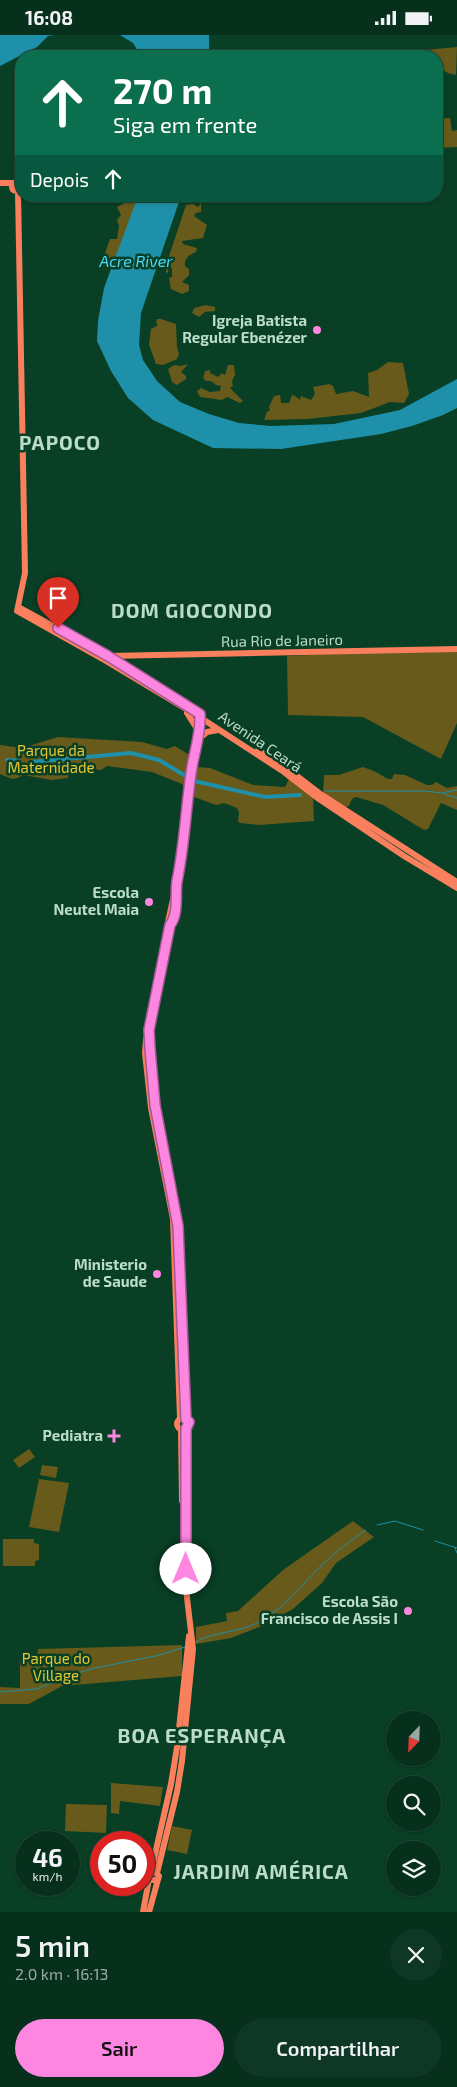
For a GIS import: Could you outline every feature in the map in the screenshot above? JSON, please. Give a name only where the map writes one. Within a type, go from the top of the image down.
[{"type":"main road","points":[[0,183],[15,188]]},
{"type":"main road","points":[[0,187],[15,188]]},
{"type":"main road","points":[[16,202],[21,311],[24,583],[26,606],[41,619]]},
{"type":"main road","points":[[18,609],[24,583]]},
{"type":"main road","name":"Avenida Ceará","points":[[18,609],[41,619],[108,656],[200,716],[284,767],[319,793],[457,882]]},
{"type":"main road","name":"Avenida Ceará","points":[[18,609],[200,716],[218,730],[284,772],[319,799],[374,836],[457,888]]},
{"type":"main road","name":"Rua Rio de Janeiro","points":[[108,656],[457,649]]},
{"type":"main road","points":[[89,651],[108,656]]},
{"type":"main road","points":[[177,704],[190,716],[199,737]]},
{"type":"main road","points":[[183,1429],[189,1424],[183,1418],[178,1226],[155,1105],[149,1030],[176,896],[191,774],[199,737],[200,716]]},
{"type":"main road","points":[[199,737],[207,732],[218,730]]},
{"type":"main road","points":[[155,1864],[181,1769],[191,1649],[191,1633],[183,1587],[183,1429],[176,1423],[183,1418]]},
{"type":"main road","points":[[155,1875],[159,1875],[155,1888]]},
{"type":"main road","points":[[143,1912],[147,1896]]},
{"type":"main road","points":[[149,1912],[153,1896]]},
{"type":"green space","points":[[457,47],[456,75],[443,70],[443,50],[425,50]]},
{"type":"green space","points":[[443,118],[450,118],[452,131],[457,130],[457,147],[443,148]]},
{"type":"green space","points":[[127,202],[141,202],[116,263],[103,259],[110,239],[117,239],[119,226],[117,220],[121,215],[117,207]]},
{"type":"green space","points":[[201,203],[201,212],[196,213],[194,216],[207,225],[203,238],[182,241],[183,244],[197,248],[196,252],[185,261],[185,266],[189,269],[189,275],[182,282],[189,285],[189,291],[182,294],[171,289],[169,278],[172,277],[172,269],[169,264],[168,273],[166,272],[166,265],[186,205],[193,204],[198,207]]},
{"type":"green space","points":[[206,305],[215,307],[215,311],[205,312],[199,317],[192,313],[194,308]]},
{"type":"green space","points":[[157,319],[176,324],[179,354],[177,359],[163,365],[156,364],[149,345],[151,329],[158,325],[156,323]]},
{"type":"green space","points":[[388,362],[403,363],[409,394],[404,403],[390,402],[361,413],[308,419],[264,420],[267,412],[270,410],[269,407],[274,396],[280,395],[281,403],[289,403],[292,395],[300,400],[301,396],[311,400],[315,394],[313,387],[329,384],[333,386],[336,394],[353,391],[369,397],[368,373],[377,370]]},
{"type":"green space","points":[[188,364],[181,372],[186,376],[186,379],[177,385],[172,382],[168,369],[174,365]]},
{"type":"green space","points":[[228,365],[234,365],[235,375],[232,381],[233,386],[230,388],[243,401],[240,403],[227,397],[222,400],[200,397],[197,391],[201,388],[210,392],[220,391],[221,386],[211,381],[206,381],[203,378],[205,371],[210,370],[210,373],[218,377],[222,373],[225,375]]},
{"type":"green space","points":[[398,651],[457,652],[457,723],[441,759],[363,717],[288,715],[287,656]]},
{"type":"green space","name":"Parque da Maternidade","points":[[58,737],[142,742],[167,749],[175,746],[196,759],[196,767],[210,768],[253,785],[285,787],[289,779],[313,796],[314,821],[259,825],[240,823],[238,821],[239,812],[237,808],[224,803],[216,805],[194,797],[188,794],[182,784],[152,772],[107,766],[101,770],[81,768],[71,770],[68,778],[52,780],[23,775],[12,779],[0,774],[0,745],[22,748]]},
{"type":"green space","points":[[363,767],[388,779],[392,779],[394,774],[405,775],[427,785],[432,785],[436,782],[447,788],[457,786],[457,810],[441,803],[428,829],[424,830],[383,805],[356,797],[352,799],[349,806],[345,807],[323,793],[324,775],[339,775]]},
{"type":"green space","points":[[29,1449],[35,1457],[19,1468],[13,1460]]},
{"type":"green space","points":[[42,1465],[58,1467],[56,1478],[40,1475]]},
{"type":"green space","points":[[39,1479],[69,1483],[59,1532],[29,1527]]},
{"type":"green space","points":[[353,1521],[374,1537],[336,1563],[322,1583],[293,1609],[264,1625],[231,1638],[196,1644],[196,1627],[227,1621],[226,1613],[238,1611],[283,1570]]},
{"type":"green space","points":[[3,1539],[34,1539],[34,1543],[39,1544],[39,1560],[35,1561],[35,1566],[3,1566]]},
{"type":"green space","name":"Parque do Village","points":[[182,1645],[182,1676],[62,1686],[29,1704],[0,1704],[0,1687],[20,1688],[20,1662],[37,1661],[38,1649]]},
{"type":"green space","points":[[111,1783],[163,1787],[160,1806],[120,1801],[119,1814],[111,1813]]},
{"type":"green space","points":[[66,1804],[107,1805],[106,1831],[65,1831]]},
{"type":"green space","points":[[172,1826],[192,1830],[187,1854],[167,1850]]},
{"type":"water","points":[[0,35],[54,35],[48,36],[31,50],[15,50],[15,58],[0,66]]},
{"type":"water","points":[[120,35],[209,35],[209,50],[137,50],[133,43]]},
{"type":"water","name":"Acre River","points":[[136,202],[179,202],[141,313],[139,345],[143,360],[157,381],[180,402],[209,414],[239,423],[271,426],[334,424],[400,410],[457,379],[457,408],[412,426],[381,434],[281,449],[213,448],[153,420],[128,398],[111,371],[97,341],[98,321],[104,288]]},
{"type":"waterway","points":[[31,762],[131,753],[159,760],[194,781],[265,797],[300,795]]},
{"type":"waterway","points":[[7,760],[19,761]]},
{"type":"waterway","points":[[325,791],[425,791],[442,793],[457,790]]},
{"type":"waterway","points":[[444,794],[457,798]]},
{"type":"waterway","points":[[377,1525],[395,1521],[423,1530]]},
{"type":"waterway","points":[[195,1642],[203,1638],[245,1628],[261,1621],[288,1601],[332,1556],[366,1530]]},
{"type":"waterway","points":[[435,1541],[457,1548]]},
{"type":"waterway","points":[[455,1548],[457,1553]]},
{"type":"waterway","points":[[0,1692],[37,1689],[67,1676],[95,1668],[160,1655],[185,1647]]},
{"type":"place","name":"Igreja Batista Regular Ebenézer","points":[[317,330]]},
{"type":"place","name":"Escola Neutel Maia","points":[[149,902]]},
{"type":"place","name":"Ministerio de Saude","points":[[157,1274]]},
{"type":"place","name":"Pediatra","points":[[114,1436]]},
{"type":"place","name":"Escola São Francisco de Assis I","points":[[408,1611]]},
{"type":"district","name":"PAPOCO","points":[[60,443]]},
{"type":"district","name":"DOM GIOCONDO","points":[[192,611]]},
{"type":"district","name":"BOA ESPERANÇA","points":[[202,1736]]},
{"type":"district","name":"JARDIM AMÉRICA","points":[[261,1872]]},
{"type":"route","points":[[58,628],[108,656],[200,714],[200,735],[192,766],[186,825],[175,892],[175,906],[149,1030],[155,1105],[176,1206],[178,1226],[183,1367],[186,1419],[189,1422],[189,1426],[186,1429],[186,1569]]}]
